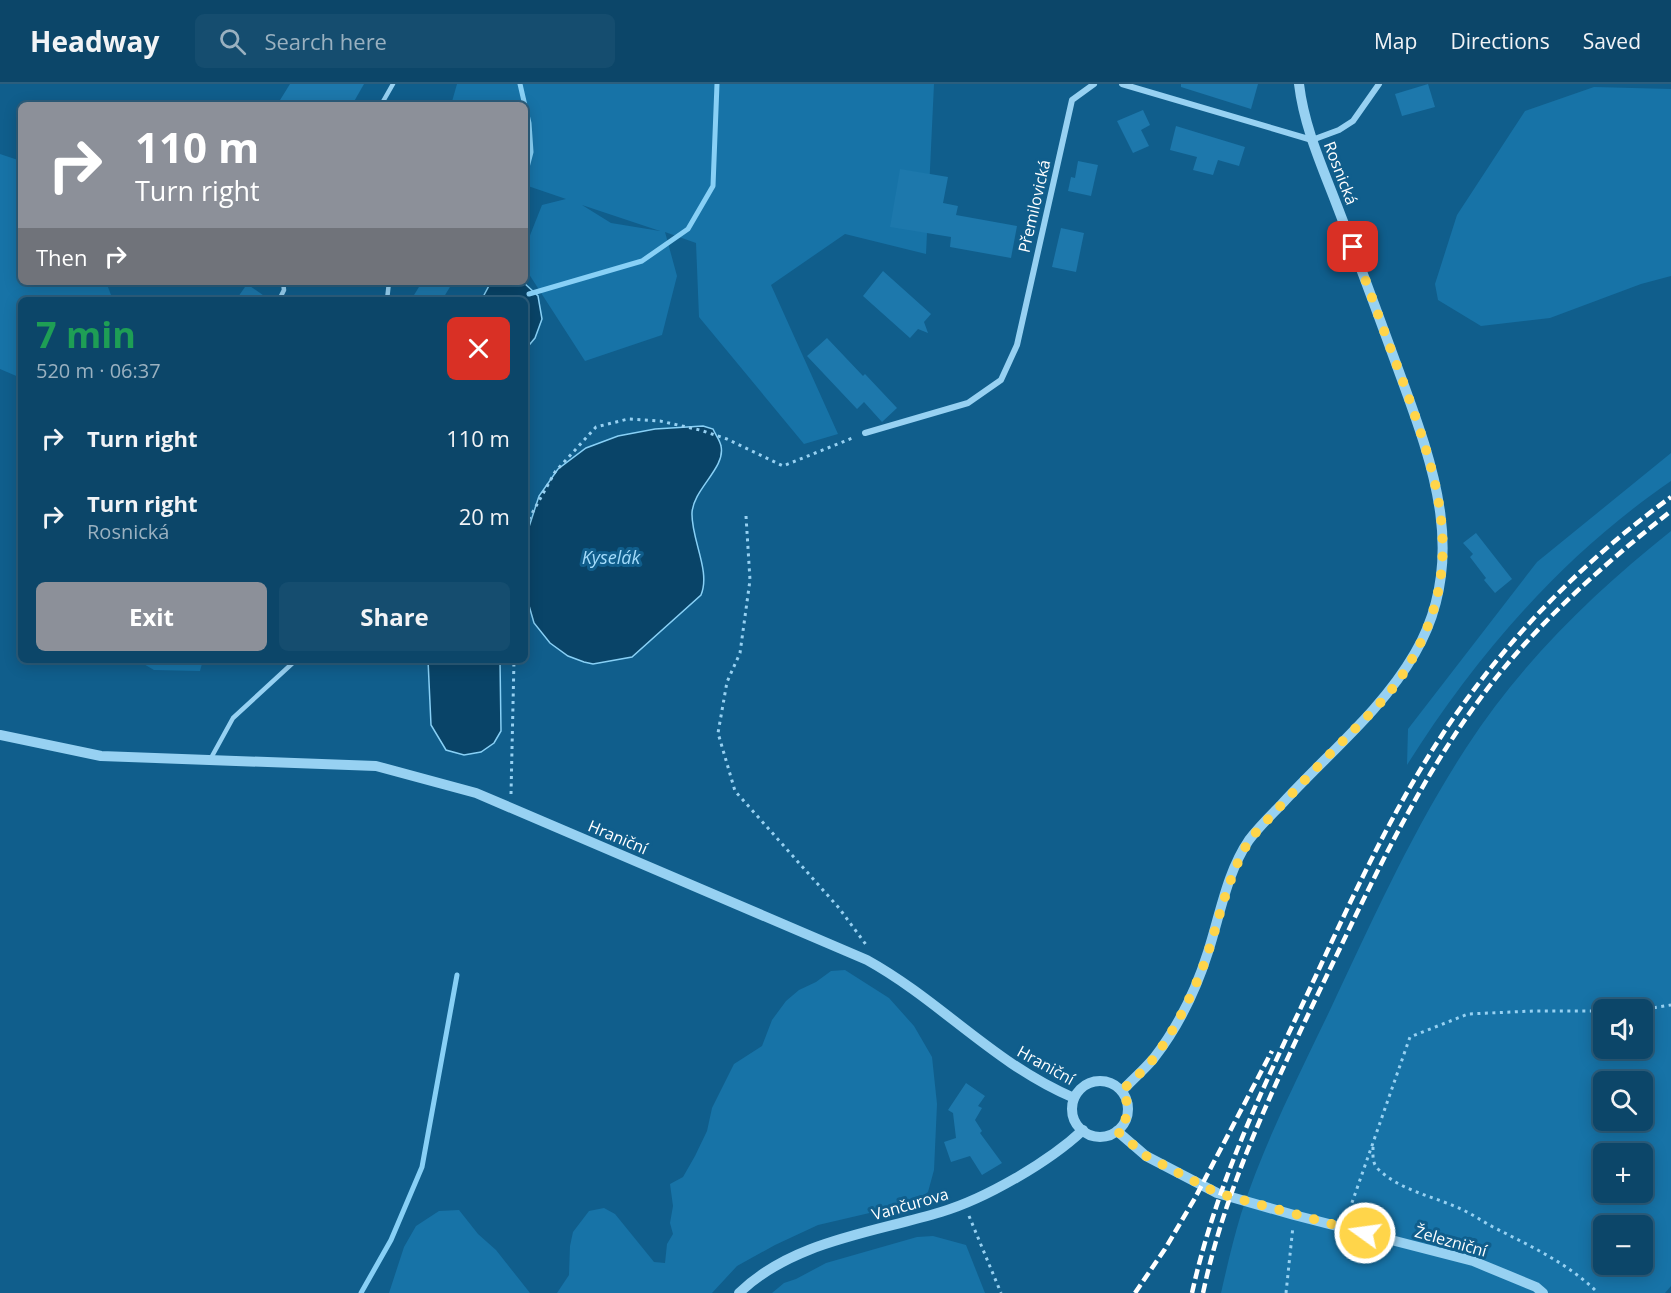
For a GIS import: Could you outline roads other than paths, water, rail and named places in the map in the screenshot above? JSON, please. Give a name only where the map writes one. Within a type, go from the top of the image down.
[{"type":"street","name":"Přemilovická","points":[[865,433],[968,404],[1001,380],[1017,345],[1072,100],[1094,84]]},
{"type":"street","points":[[1122,84],[1312,140],[1339,130],[1353,121],[1379,84]]},
{"type":"street","name":"Rosnická","points":[[1122,1091],[1153,1059],[1172,1033],[1190,998],[1238,860],[1250,839],[1296,788],[1383,700],[1400,678],[1427,629],[1441,577],[1443,527],[1440,501],[1429,458],[1312,140],[1303,110],[1299,84]]},
{"type":"street","name":"Hraniční","points":[[0,735],[101,756],[376,766],[476,793],[867,960],[919,993],[1016,1067],[1074,1098]]},
{"type":"street","points":[[1095,1081],[1110,1082],[1122,1091],[1128,1104],[1128,1112],[1122,1126],[1117,1131],[1110,1135],[1096,1137],[1083,1130],[1074,1119],[1072,1105],[1074,1098],[1083,1087],[1095,1081]]},
{"type":"street","name":"Vančurova","points":[[739,1293],[763,1274],[790,1258],[823,1244],[941,1212],[976,1199],[1067,1145],[1083,1130]]},
{"type":"street","name":"Železniční","points":[[1117,1131],[1146,1156],[1206,1188],[1294,1215],[1473,1261],[1536,1287],[1543,1293]]},
{"type":"lane","points":[[383,102],[393,84]]},
{"type":"lane","points":[[209,760],[233,718],[293,663]]},
{"type":"water","points":[[489,285],[526,285],[538,296],[542,319],[535,338],[528,346],[528,297],[483,297]]},
{"type":"water","name":"Kyselák","points":[[703,426],[713,429],[720,444],[719,462],[698,496],[692,513],[704,576],[701,595],[632,657],[593,664],[584,662],[568,656],[550,643],[534,623],[528,602],[528,530],[539,496],[558,469],[586,448],[618,436],[655,429]]},
{"type":"water","points":[[428,663],[500,663],[501,731],[494,743],[481,752],[464,755],[446,750],[431,725]]},
{"type":"waterway","points":[[520,84],[524,102]]},
{"type":"waterway","points":[[529,294],[642,261],[688,229],[713,186],[717,84]]},
{"type":"waterway","points":[[528,119],[531,152],[528,164]]},
{"type":"waterway","points":[[361,1293],[391,1240],[422,1167],[457,975]]},
{"type":"railway","points":[[1192,1293],[1213,1216],[1256,1105],[1370,862],[1424,764],[1467,698],[1547,604],[1607,548],[1671,497]]},
{"type":"railway","points":[[1203,1293],[1224,1216],[1266,1106],[1373,880],[1436,765],[1485,692],[1526,642],[1596,574],[1671,511]]},
{"type":"railway","points":[[1135,1293],[1165,1249],[1195,1198],[1272,1051]]}]
